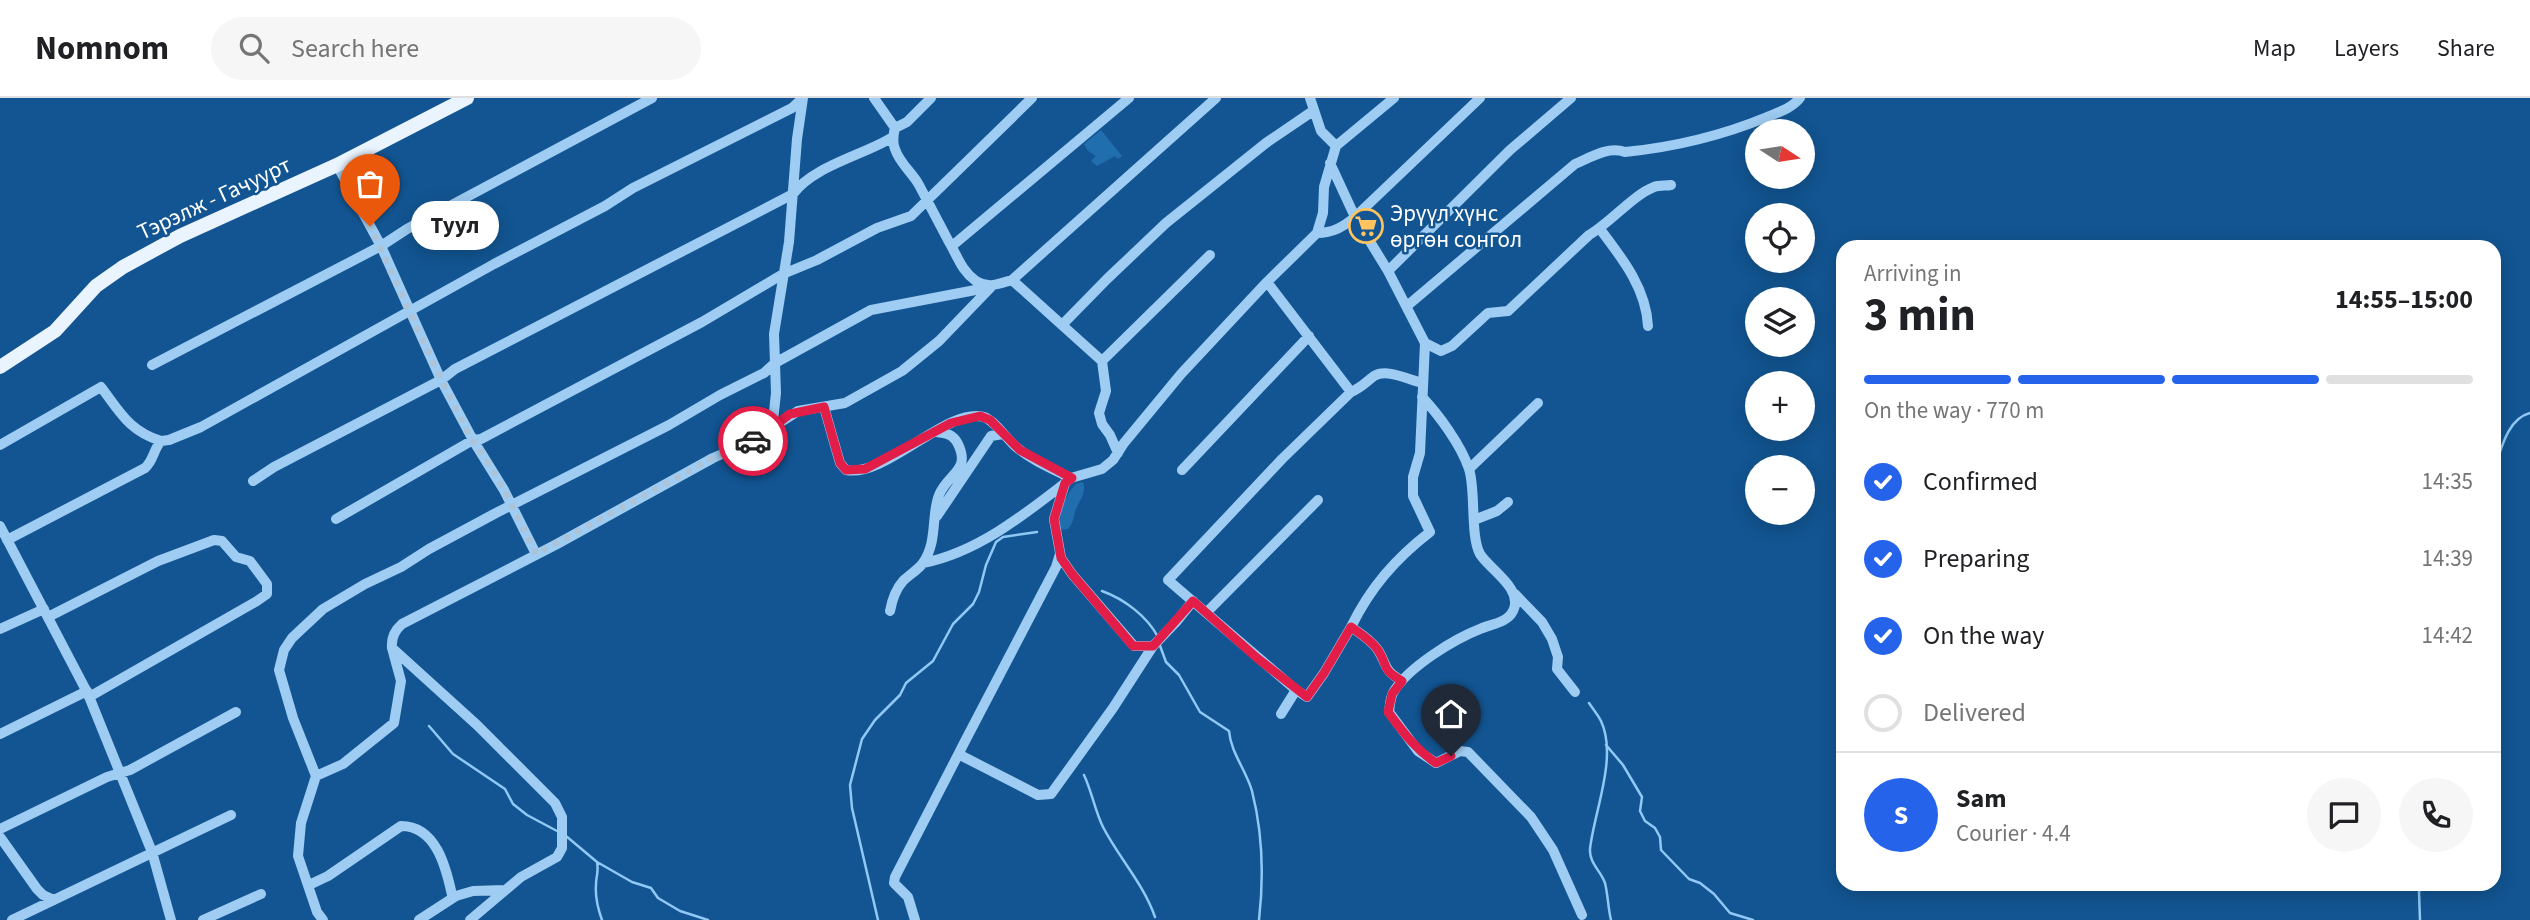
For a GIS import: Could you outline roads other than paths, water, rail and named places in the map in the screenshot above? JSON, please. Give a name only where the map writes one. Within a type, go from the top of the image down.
[{"type":"main road","name":"Тэрэлж - Гачуурт","points":[[0,367],[55,331],[88,294],[122,267],[180,236],[337,165],[467,98]]},
{"type":"street","points":[[152,365],[381,246],[407,229],[652,98]]},
{"type":"street","points":[[770,429],[776,393],[774,334],[803,98]]},
{"type":"street","points":[[0,445],[101,387],[132,427],[144,436],[161,441],[169,440],[201,428],[634,188],[792,108],[803,98]]},
{"type":"street","points":[[874,98],[894,132],[894,148],[902,164],[918,183],[926,203],[963,269],[977,281],[991,287]]},
{"type":"street","points":[[253,481],[274,467],[441,380],[455,369],[793,194],[799,185],[825,169],[876,147],[931,98]]},
{"type":"street","points":[[336,519],[473,440],[481,439],[702,322],[783,274],[877,229],[911,216],[1032,98]]},
{"type":"street","points":[[952,246],[1129,98]]},
{"type":"street","points":[[317,917],[298,856],[301,823],[316,776],[293,718],[279,670],[284,650],[292,638],[323,609],[429,549],[669,425],[870,310],[991,287],[1012,280],[1216,98]]},
{"type":"street","points":[[1310,98],[1321,131],[1336,146]]},
{"type":"street","points":[[890,611],[895,593],[902,582],[923,563],[963,548],[1014,521],[1068,481],[1102,469],[1113,460],[1181,374],[1267,282],[1318,233],[1323,213],[1324,187],[1336,146],[1394,98]]},
{"type":"street","points":[[1318,233],[1342,228],[1355,218],[1480,98]]},
{"type":"street","points":[[1388,271],[1510,150],[1571,98]]},
{"type":"street","points":[[1407,306],[1575,164],[1617,149],[1625,152],[1692,143],[1738,129],[1786,109],[1800,98]]},
{"type":"street","points":[[1062,325],[1107,279],[1193,200],[1266,143],[1313,111]]},
{"type":"street","points":[[1330,163],[1355,218],[1388,271],[1424,343],[1423,383],[1420,453],[1413,477],[1413,496],[1430,532],[1390,566],[1361,606],[1320,680],[1307,697],[1168,580],[1282,459],[1351,392],[1361,388],[1377,374],[1384,373],[1423,383]]},
{"type":"street","points":[[337,165],[381,246],[441,380],[536,554]]},
{"type":"street","points":[[1424,343],[1441,351],[1452,346],[1488,313],[1508,312],[1589,235],[1612,217],[1655,186],[1671,185]]},
{"type":"street","points":[[1600,229],[1632,273],[1648,311],[1648,326]]},
{"type":"street","points":[[1102,361],[1210,255]]},
{"type":"street","points":[[1012,280],[1102,361],[1106,391],[1099,413],[1102,425],[1118,453]]},
{"type":"street","points":[[1267,282],[1351,392]]},
{"type":"street","points":[[316,776],[343,764],[394,723],[401,681],[391,640],[396,629],[402,624],[713,458],[762,436],[798,411],[845,403],[902,371],[939,341],[991,287]]},
{"type":"street","points":[[1182,470],[1309,336]]},
{"type":"street","points":[[1422,397],[1443,420],[1469,469],[1480,553],[1547,631],[1558,657],[1557,669],[1575,692]]},
{"type":"street","points":[[1469,469],[1538,403]]},
{"type":"street","points":[[824,407],[840,463],[846,470],[865,469],[951,423],[980,416],[990,420],[1020,450],[1068,481]]},
{"type":"street","points":[[923,563],[937,516],[937,500],[943,487],[962,463],[963,455],[950,434],[936,432]]},
{"type":"street","points":[[937,516],[991,436],[1003,435]]},
{"type":"street","points":[[161,441],[155,449],[151,463],[145,468],[3,533],[88,694],[152,852],[171,920]]},
{"type":"street","points":[[1068,481],[1054,519],[1060,554],[1072,574],[1133,646],[1153,646]]},
{"type":"street","points":[[1207,612],[1318,500]]},
{"type":"street","points":[[1474,520],[1497,511],[1508,502]]},
{"type":"street","points":[[0,629],[46,613],[158,561],[214,540],[222,541],[236,557],[250,561],[267,584],[267,594],[257,601],[88,694],[0,734]]},
{"type":"street","points":[[915,920],[908,897],[894,883],[895,877],[1051,577],[1060,554]]},
{"type":"street","points":[[1511,589],[1515,603],[1512,613],[1504,621],[1479,629],[1449,644],[1402,681],[1392,694],[1388,712],[1418,751],[1436,763],[1460,751],[1468,752],[1531,817],[1553,850],[1582,915]]},
{"type":"street","points":[[959,753],[1038,794],[1051,794],[1114,708],[1153,646],[1193,601]]},
{"type":"street","points":[[1351,627],[1373,643],[1385,668],[1402,681]]},
{"type":"street","points":[[392,648],[477,725],[555,803],[562,817],[562,848],[557,857],[504,890],[470,920]]},
{"type":"street","points":[[1280,714],[1296,690]]},
{"type":"street","points":[[0,830],[120,772],[130,770],[236,712]]},
{"type":"street","points":[[12,920],[231,815]]},
{"type":"street","points":[[309,885],[328,876],[401,826],[407,826],[420,831],[432,841],[445,864],[452,895],[456,896]]},
{"type":"street","points":[[0,837],[43,895],[54,900]]},
{"type":"street","points":[[419,920],[456,896],[473,891],[504,890]]},
{"type":"street","points":[[203,920],[261,894]]},
{"type":"waterway","points":[[2501,448],[2510,428],[2522,416],[2530,413]]},
{"type":"waterway","points":[[878,920],[852,808],[850,785],[862,739],[875,720],[900,695],[906,683],[933,661],[953,624],[973,604],[996,542],[1003,537],[1037,532]]},
{"type":"waterway","points":[[1102,591],[1134,609],[1148,622],[1158,637]]},
{"type":"waterway","points":[[1159,643],[1166,662],[1179,675],[1200,712],[1229,731],[1252,791],[1262,855],[1259,920]]},
{"type":"waterway","points":[[1589,703],[1601,721],[1606,735],[1607,751],[1590,854],[1605,883],[1611,920]]},
{"type":"waterway","points":[[429,726],[453,754],[505,789],[513,804],[557,831]]},
{"type":"waterway","points":[[1606,745],[1623,765],[1642,797],[1640,811],[1645,821],[1655,828],[1660,837],[1661,850],[1689,879],[1700,883],[1714,894],[1730,913],[1753,920]]},
{"type":"waterway","points":[[1084,775],[1103,827],[1144,893],[1155,917]]},
{"type":"waterway","points":[[566,836],[597,862],[632,882],[651,888],[658,898],[680,911],[708,920]]},
{"type":"waterway","points":[[597,862],[596,894],[602,920]]},
{"type":"waterway","points":[[2419,891],[2420,920]]},
{"type":"place","name":"Туул","points":[[370,226]]},
{"type":"place","name":"Эрүүл хүнс өргөн сонгол","points":[[1366,226]]}]
